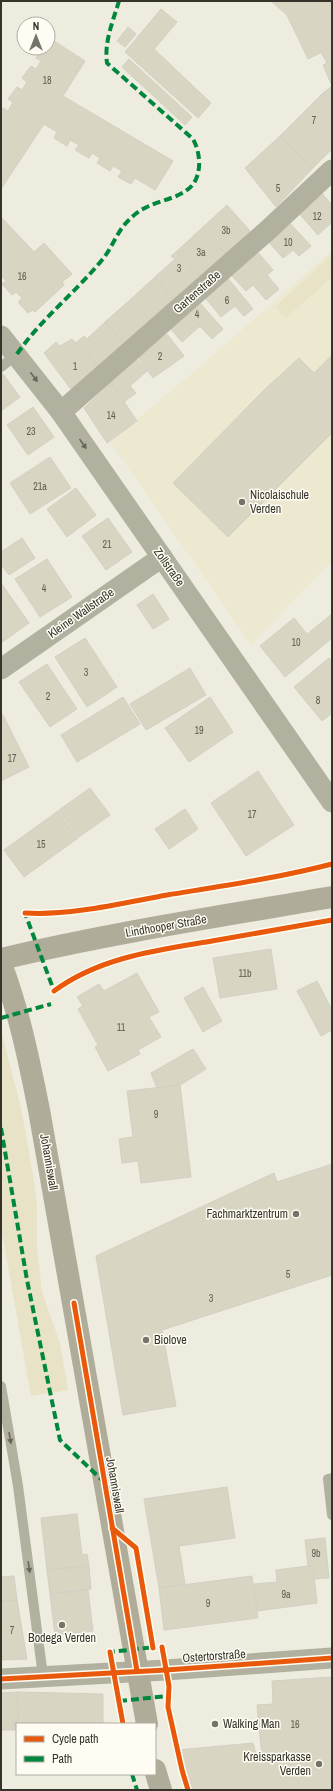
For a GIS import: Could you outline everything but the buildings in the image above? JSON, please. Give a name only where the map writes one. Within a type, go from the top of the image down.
[{"type":"main road","name":"Lindhooper Straße","points":[[1,959],[127,933],[332,897]]},
{"type":"main road","name":"Johanniswall","points":[[1,964],[24,1039],[39,1110],[147,1723]]},
{"type":"main road","points":[[156,1773],[161,1790]]},
{"type":"street","name":"Gartenstraße","points":[[61,412],[268,230],[332,170]]},
{"type":"street","name":"Zollstraße","points":[[1,336],[9,360],[61,412],[332,802]]},
{"type":"street","name":"Kleine Wallstraße","points":[[1,669],[162,557]]},
{"type":"street","name":"Ostertorstraße","points":[[1,1679],[332,1658]]},
{"type":"lane","points":[[1,1386],[18,1486],[43,1676]]},
{"type":"lane","points":[[332,1478],[328,1479],[332,1515]]},
{"type":"shaded area","name":"Nicolaischule Verden","points":[[332,251],[332,561],[251,645],[110,442],[190,375]]},
{"type":"shaded area","points":[[332,255],[332,277],[286,318],[275,307]]},
{"type":"shaded area","points":[[1,1030],[21,1108],[33,1174],[37,1202],[37,1246],[42,1292],[60,1343],[68,1390],[31,1396],[1,1227]]},
{"type":"marked path","points":[[17,354],[26,341],[47,318],[92,272],[109,250],[126,223],[135,214],[144,208],[185,192],[197,178],[199,155],[193,139],[107,63],[106,55],[108,39],[119,1]]},
{"type":"marked path","points":[[28,913],[25,913],[54,991],[57,989]]},
{"type":"marked path","points":[[1,1018],[51,1004]]},
{"type":"marked path","points":[[1,1128],[27,1280],[60,1440],[104,1482]]},
{"type":"marked path","points":[[111,1655],[110,1652],[155,1647]]},
{"type":"marked path","points":[[119,1701],[167,1696]]},
{"type":"marked path","points":[[132,1775],[137,1790]]},
{"type":"cycle path","points":[[25,913],[60,913],[78,911],[271,878],[332,864]]},
{"type":"cycle path","points":[[54,991],[72,979],[90,970],[130,957],[171,948],[332,920]]},
{"type":"cycle path","points":[[74,1303],[137,1671]]},
{"type":"cycle path","points":[[112,1528],[136,1548],[153,1648]]},
{"type":"cycle path","points":[[162,1647],[169,1686],[168,1707],[188,1790]]},
{"type":"cycle path","points":[[110,1652],[123,1723]]},
{"type":"cycle path","points":[[1,1679],[166,1670],[332,1658]]},
{"type":"place","name":"Nicolaischule Verden","points":[[242,502]]},
{"type":"place","name":"Fachmarktzentrum","points":[[296,1214]]},
{"type":"place","name":"Biolove","points":[[146,1340]]},
{"type":"place","name":"Bodega Verden","points":[[62,1625]]},
{"type":"place","name":"Walking Man","points":[[215,1724]]},
{"type":"place","name":"Kreissparkasse Verden","points":[[319,1764]]}]
